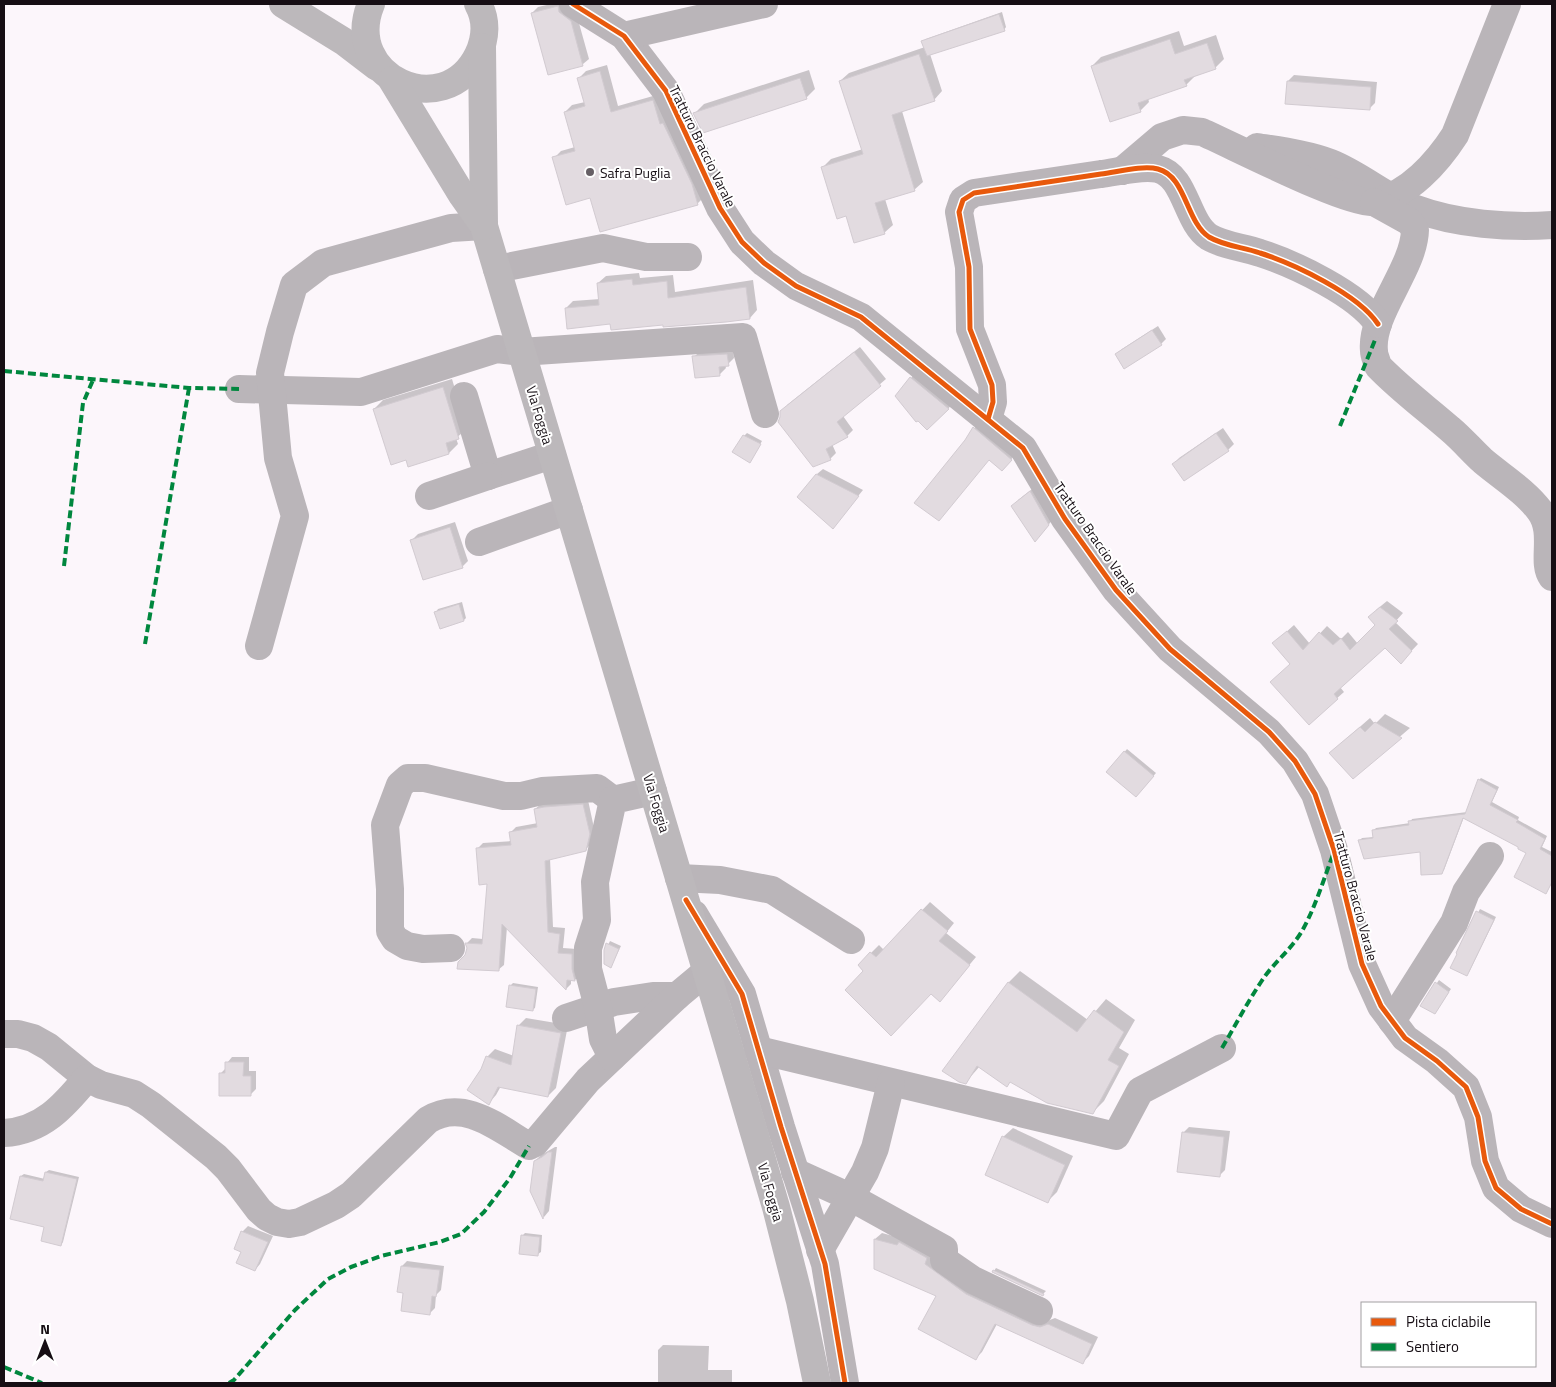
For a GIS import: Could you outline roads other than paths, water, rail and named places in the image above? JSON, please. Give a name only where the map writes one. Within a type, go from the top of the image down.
[{"type":"main road","points":[[283,4],[343,41],[387,75]]},
{"type":"main road","name":"Via Foggia","points":[[371,4],[366,22],[366,40],[372,57],[387,75],[484,226],[776,1207],[800,1301],[817,1383]]},
{"type":"main road","name":"Via Foggia","points":[[387,75],[409,87],[427,89],[445,86],[461,77],[474,64],[485,20]]},
{"type":"main road","name":"Via Foggia","points":[[484,226],[485,20]]},
{"type":"street","name":"Tratturo Braccio Varale","points":[[573,4],[624,36],[666,91],[720,208],[742,242],[764,264],[796,286],[861,317],[1023,448],[1065,519],[1116,590],[1170,649],[1269,732],[1295,761],[1315,794],[1334,850],[1362,964],[1381,1006],[1405,1038],[1437,1061],[1466,1087],[1478,1117],[1485,1161],[1496,1188],[1521,1209],[1552,1224]]},
{"type":"street","points":[[624,36],[764,4]]},
{"type":"street","points":[[1382,199],[1414,182],[1443,154],[1455,134],[1507,4]]},
{"type":"street","points":[[1122,171],[1162,137],[1183,130],[1202,132],[1331,191],[1360,201],[1382,199],[1444,216],[1493,226],[1530,227],[1552,225]]},
{"type":"street","points":[[988,419],[993,402],[992,384],[970,329],[969,267],[959,212],[962,200],[974,193],[1122,171],[1149,168],[1159,169],[1169,174],[1197,226],[1208,236],[1224,243],[1278,258],[1303,270],[1349,297],[1371,314],[1378,324]]},
{"type":"street","points":[[1382,199],[1410,222],[1415,230],[1412,249],[1378,324],[1374,351],[1378,366],[1465,442],[1481,459],[1530,498],[1547,523],[1549,566],[1552,577]]},
{"type":"street","points":[[259,646],[295,516],[278,458],[270,390],[270,373],[294,285],[323,263],[452,228],[484,226]]},
{"type":"street","points":[[497,269],[603,248],[646,257],[688,257]]},
{"type":"street","points":[[239,389],[361,392],[497,349],[521,352],[743,338],[765,414]]},
{"type":"street","points":[[464,396],[488,476]]},
{"type":"street","points":[[429,496],[552,455]]},
{"type":"street","points":[[479,542],[569,510]]},
{"type":"street","points":[[451,948],[423,949],[407,946],[395,939],[390,931],[390,889],[385,825],[400,785],[408,778],[425,778],[512,796],[542,791],[597,788],[613,800],[653,791]]},
{"type":"street","points":[[612,1057],[603,1040],[598,1007],[588,969],[588,948],[597,920],[595,882],[613,800]]},
{"type":"street","points":[[1392,1021],[1454,924],[1466,892],[1490,856]]},
{"type":"street","points":[[845,1383],[825,1264],[795,1172],[742,994],[682,889],[720,880],[772,890],[850,940]]},
{"type":"street","points":[[4,1034],[33,1038],[49,1047],[87,1078],[101,1085],[134,1094],[151,1105],[216,1157],[267,1217],[277,1222],[289,1224],[300,1222],[336,1205],[361,1188],[428,1120],[438,1114],[448,1112],[470,1114],[529,1146],[535,1143],[588,1080],[677,996],[707,971]]},
{"type":"street","points":[[566,1018],[614,1002],[653,996],[677,996]]},
{"type":"street","points":[[758,1050],[1116,1136],[1140,1091],[1222,1048]]},
{"type":"street","points":[[4,1133],[15,1132],[46,1120],[87,1078]]},
{"type":"street","points":[[820,1250],[864,1172],[875,1148],[891,1083]]},
{"type":"street","points":[[795,1172],[850,1197],[904,1226],[944,1249],[944,1260],[973,1280],[1039,1311]]},
{"type":"place","name":"Safra Puglia","points":[[590,172]]}]
